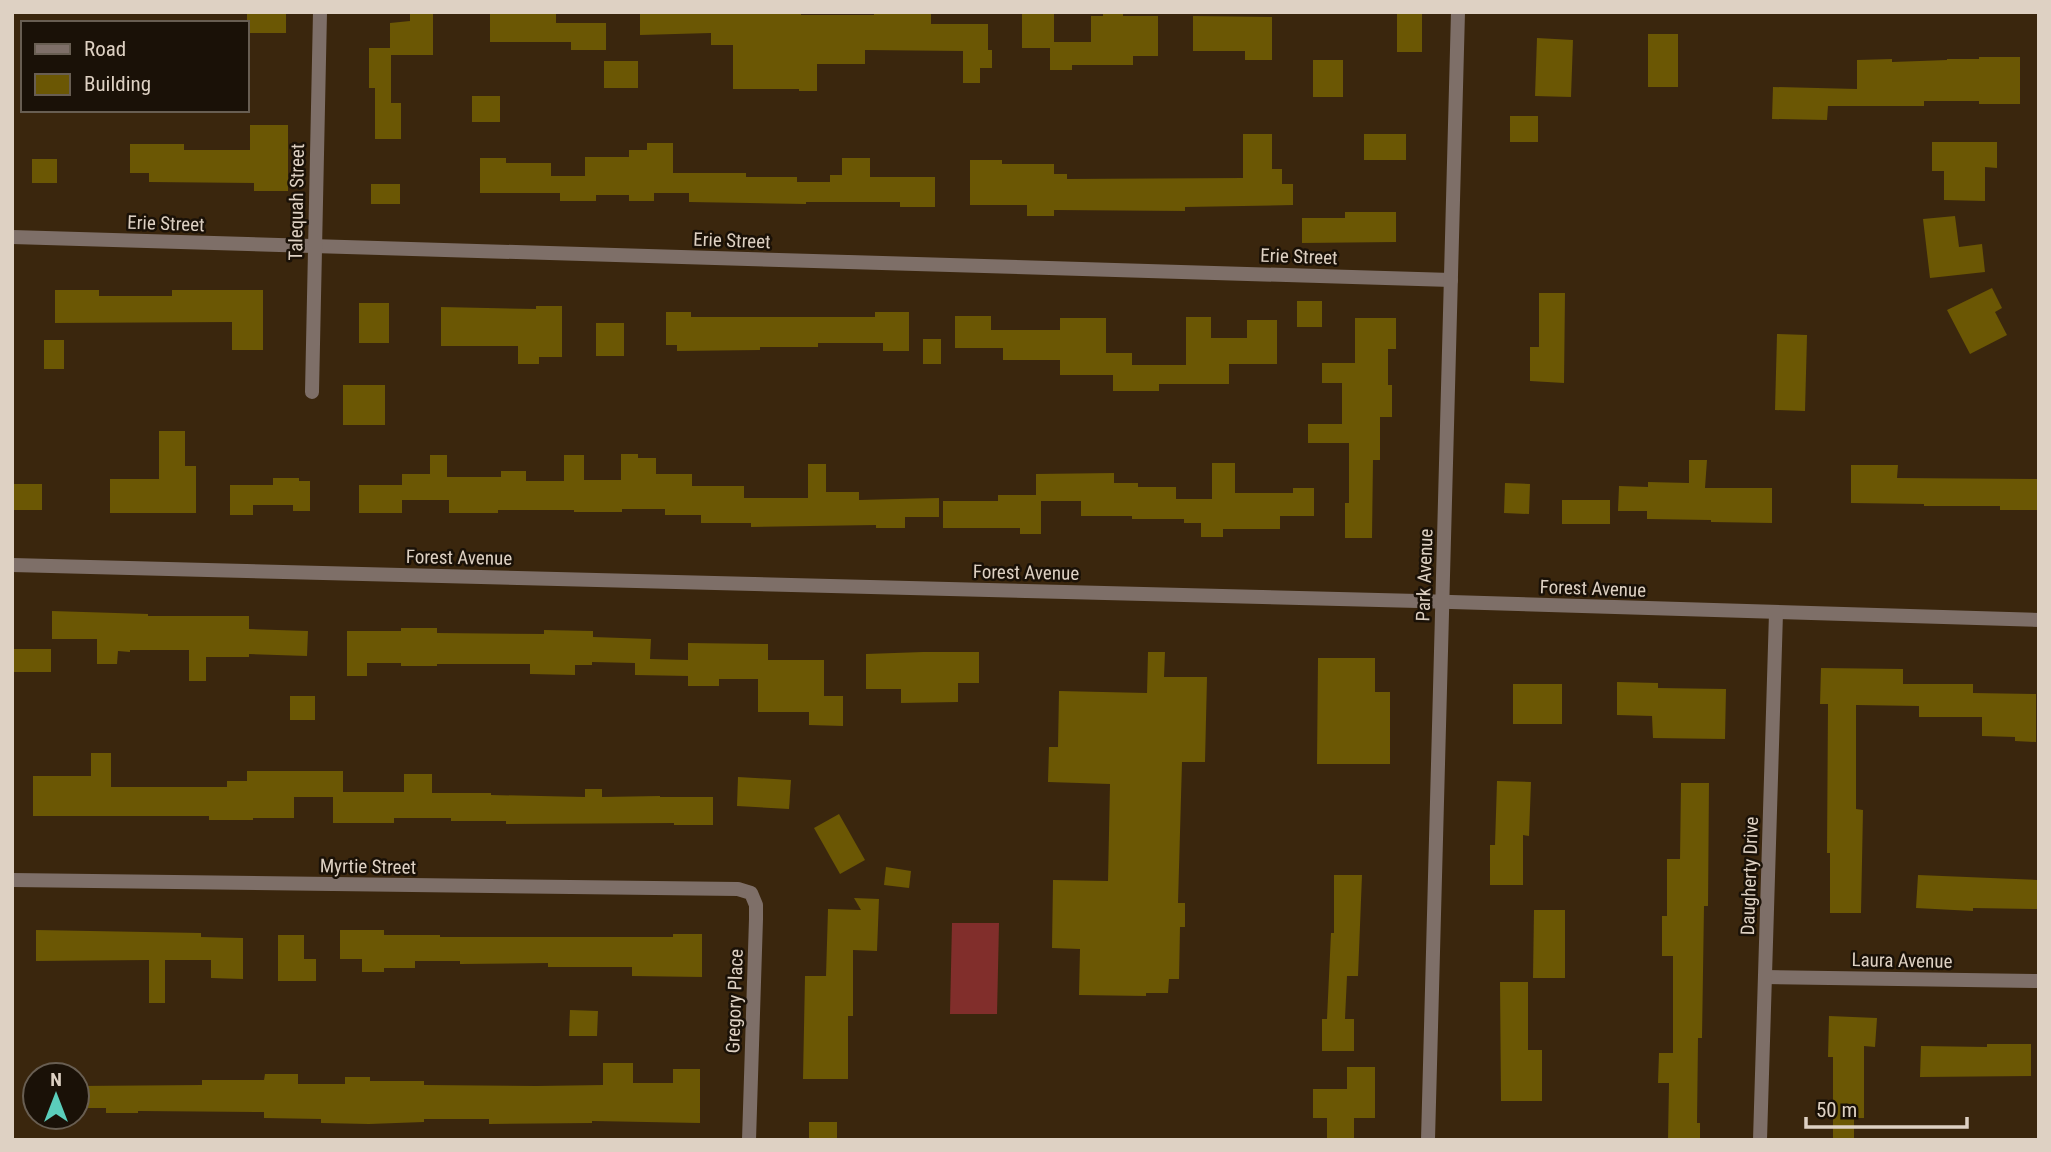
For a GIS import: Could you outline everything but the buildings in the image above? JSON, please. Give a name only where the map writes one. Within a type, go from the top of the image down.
[{"type":"street","name":"Talequah Street","points":[[312,392],[320,12]]},
{"type":"street","name":"Park Avenue","points":[[1429,1140],[1458,12]]},
{"type":"street","name":"Erie Street","points":[[12,237],[1451,280]]},
{"type":"street","name":"Forest Avenue","points":[[12,565],[2039,620]]},
{"type":"street","name":"Daugherty Drive","points":[[1760,1140],[1776,613]]},
{"type":"street","name":"Myrtie Street","points":[[12,880],[723,890]]},
{"type":"street","name":"Gregory Place","points":[[723,890],[738,889],[751,893],[755,905],[749,1140]]},
{"type":"street","name":"Laura Avenue","points":[[1765,977],[2039,981]]},
{"type":"shaded area","points":[[952,923],[999,923],[997,1014],[950,1014]]}]
